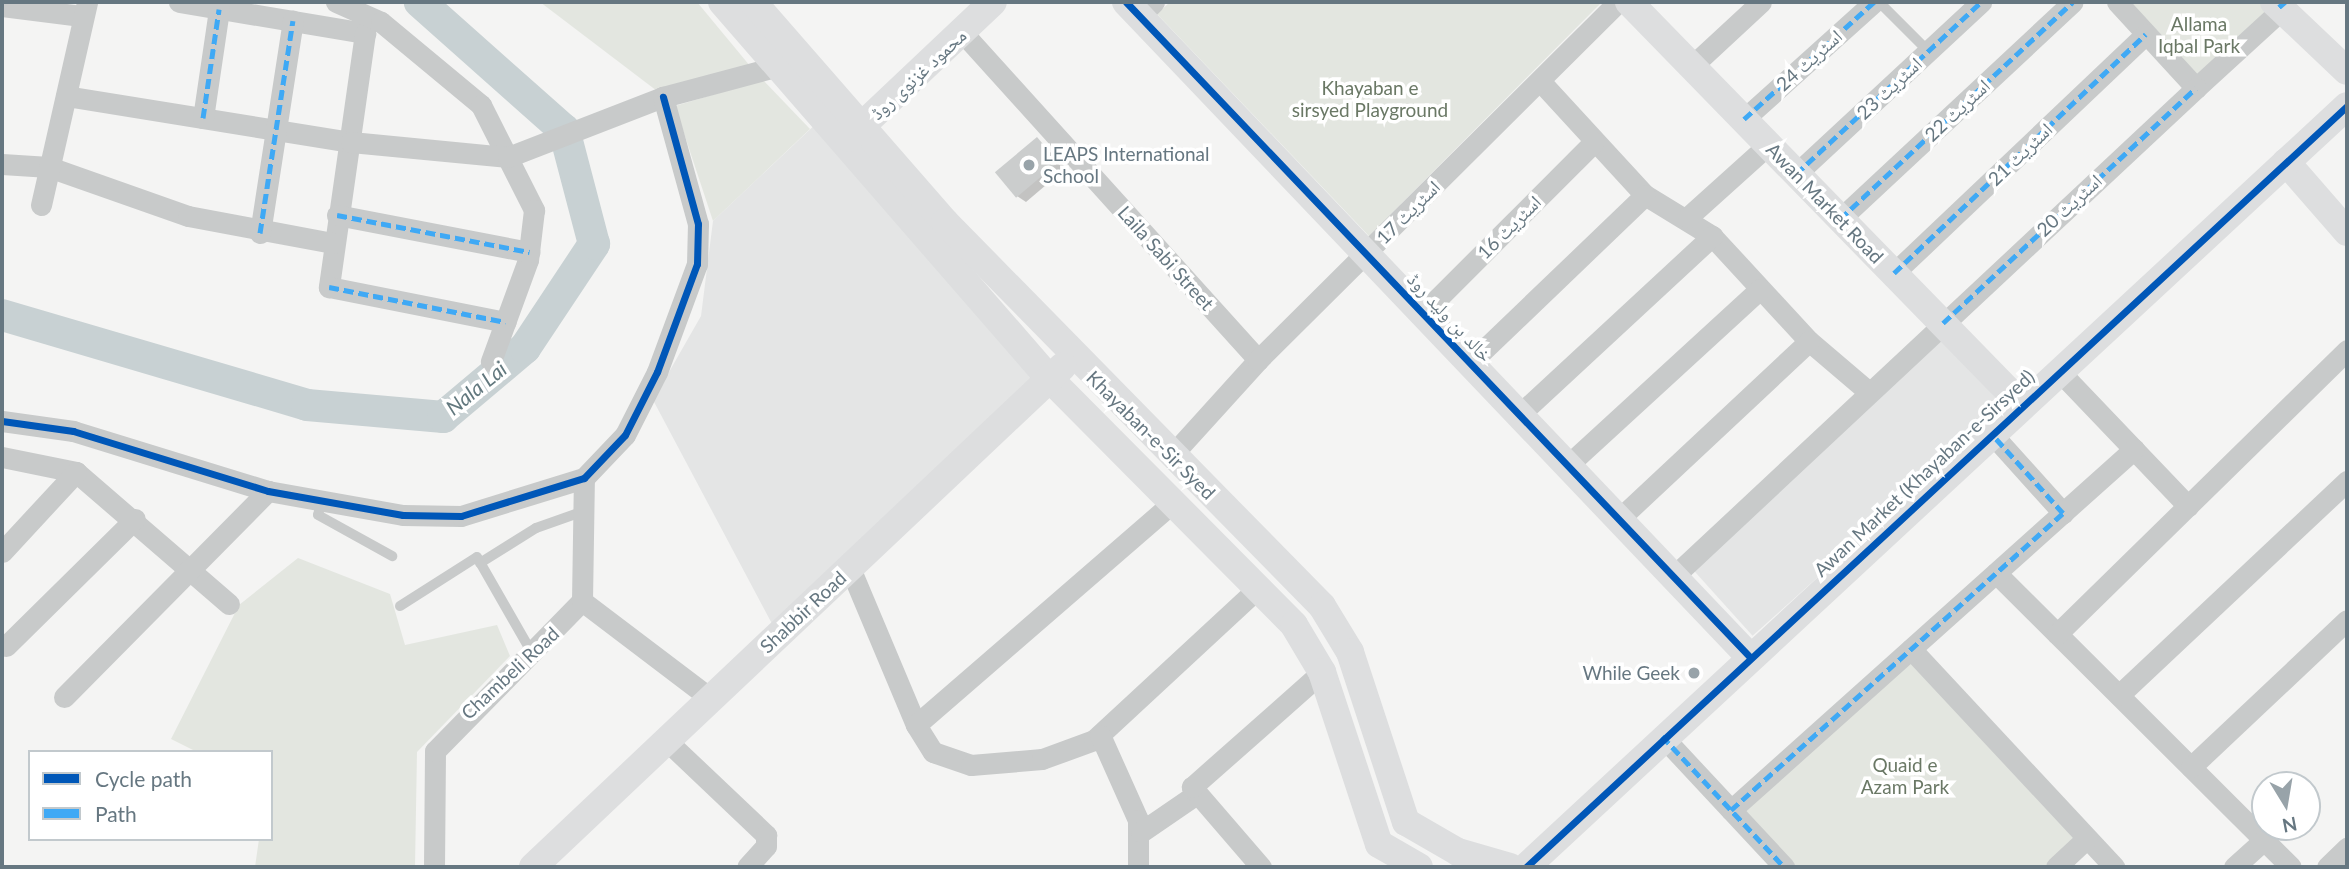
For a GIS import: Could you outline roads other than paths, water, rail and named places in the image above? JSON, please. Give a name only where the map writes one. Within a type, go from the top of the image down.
[{"type":"street","points":[[179,2],[365,33],[351,142],[332,243],[329,287],[506,322]]},
{"type":"street","points":[[336,2],[382,22],[481,105],[515,154],[534,211],[529,252],[491,361]]},
{"type":"street","name":"Khayaban-e-Sir Syed","points":[[722,2],[775,67],[852,136],[1172,455],[1338,629],[1406,822],[1458,852],[1510,867]]},
{"type":"street","name":"Khayaban-e-Sir Syed","points":[[753,2],[852,136],[1050,379],[1294,625],[1322,672],[1379,844],[1419,867]]},
{"type":"street","name":"محمود غزنوی روڈ","points":[[852,136],[993,2]]},
{"type":"street","name":"اسٹریٹ 17","points":[[1172,455],[1258,360],[1618,2]]},
{"type":"street","name":"Awan Market Road","points":[[1629,2],[2022,405]]},
{"type":"street","points":[[1692,66],[1761,2]]},
{"type":"street","name":"اسٹریٹ 24","points":[[1744,119],[1877,2]]},
{"type":"street","name":"اسٹریٹ 23","points":[[1796,174],[1982,2]]},
{"type":"street","name":"اسٹریٹ 22","points":[[1840,219],[2073,2]]},
{"type":"street","points":[[2117,2],[2196,88]]},
{"type":"street","points":[[2280,5],[2347,71]]},
{"type":"street","name":"اسٹریٹ 20","points":[[1674,576],[2196,88],[2280,5]]},
{"type":"street","points":[[2,6],[84,9],[41,205]]},
{"type":"street","name":"خالد بن ولید روڈ","points":[[1140,6],[1367,252],[1749,656]]},
{"type":"street","points":[[203,118],[219,9]]},
{"type":"street","points":[[260,233],[293,21]]},
{"type":"street","name":"Laila Sabi Street","points":[[962,32],[1258,360]]},
{"type":"street","name":"اسٹریٹ 21","points":[[1894,274],[2146,34]]},
{"type":"street","points":[[66,96],[351,142],[515,154],[658,99],[775,67]]},
{"type":"street","points":[[1540,81],[1646,195],[1688,217],[1712,236],[1809,341],[1869,392]]},
{"type":"street","points":[[2,421],[73,431],[268,491],[322,498],[403,515],[461,516],[584,478],[625,435],[657,372],[697,264],[698,224],[658,99]]},
{"type":"street","name":"Awan Market (Khayaban-e-Sirsyed)","points":[[1526,867],[1662,736],[2347,106]]},
{"type":"street","name":"اسٹریٹ 16","points":[[1424,312],[1594,142]]},
{"type":"street","points":[[1688,217],[1768,145]]},
{"type":"street","points":[[2286,162],[2347,232]]},
{"type":"street","points":[[2,164],[49,167],[113,194],[260,233],[332,243]]},
{"type":"street","points":[[1471,362],[1646,195]]},
{"type":"street","points":[[337,215],[529,252]]},
{"type":"street","points":[[1520,414],[1712,236]]},
{"type":"street","points":[[1568,465],[1760,289]]},
{"type":"street","points":[[1619,519],[1809,341]]},
{"type":"street","points":[[2057,634],[2347,350]]},
{"type":"street","name":"Shabbir Road","points":[[533,867],[1073,357]]},
{"type":"street","points":[[2059,371],[2188,506]]},
{"type":"street","points":[[1992,433],[2063,513]]},
{"type":"street","points":[[1731,810],[2134,449]]},
{"type":"street","points":[[2,457],[76,472],[135,519],[229,604]]},
{"type":"street","points":[[2,552],[76,472]]},
{"type":"street","points":[[584,478],[582,601],[711,699]]},
{"type":"street","points":[[2119,695],[2347,481]]},
{"type":"street","points":[[64,697],[188,566],[268,491]]},
{"type":"street","points":[[916,725],[1172,503]]},
{"type":"street","points":[[6,646],[135,519]]},
{"type":"street","points":[[850,568],[916,725],[933,752],[971,765],[1042,759],[1100,735],[1259,587]]},
{"type":"street","points":[[1996,573],[2251,827]]},
{"type":"street","name":"Chambeli Road","points":[[434,867],[435,751],[582,601]]},
{"type":"street","points":[[2191,767],[2347,620]]},
{"type":"street","points":[[1911,649],[2114,867]]},
{"type":"street","points":[[1141,832],[1194,791],[1322,672]]},
{"type":"street","points":[[1100,735],[1141,832],[1138,867]]},
{"type":"street","points":[[1662,736],[1784,867]]},
{"type":"street","points":[[667,741],[766,835],[766,846],[747,867]]},
{"type":"street","points":[[1194,791],[1261,867]]},
{"type":"street","points":[[2056,867],[2087,838]]},
{"type":"street","points":[[2234,867],[2263,841]]},
{"type":"street","points":[[2265,841],[2291,867]]},
{"type":"street","points":[[2326,867],[2347,848]]},
{"type":"lane","points":[[1877,2],[1928,51]]},
{"type":"lane","points":[[322,498],[318,515],[392,556]]},
{"type":"lane","points":[[480,563],[536,528],[584,511]]},
{"type":"lane","points":[[400,606],[477,557],[531,653]]},
{"type":"waterway","name":"Nala Lai","points":[[2,315],[307,405],[443,417],[525,348],[594,244],[564,130],[420,2]]},
{"type":"place","name":"LEAPS International School","points":[[1029,165]]},
{"type":"place","name":"While Geek","points":[[1694,673]]},
{"type":"park label","name":"Allama Iqbal Park","points":[[2199,35]]},
{"type":"park label","name":"Khayaban e sirsyed Playground","points":[[1370,99]]},
{"type":"park label","name":"Quaid e Azam Park","points":[[1905,776]]}]
